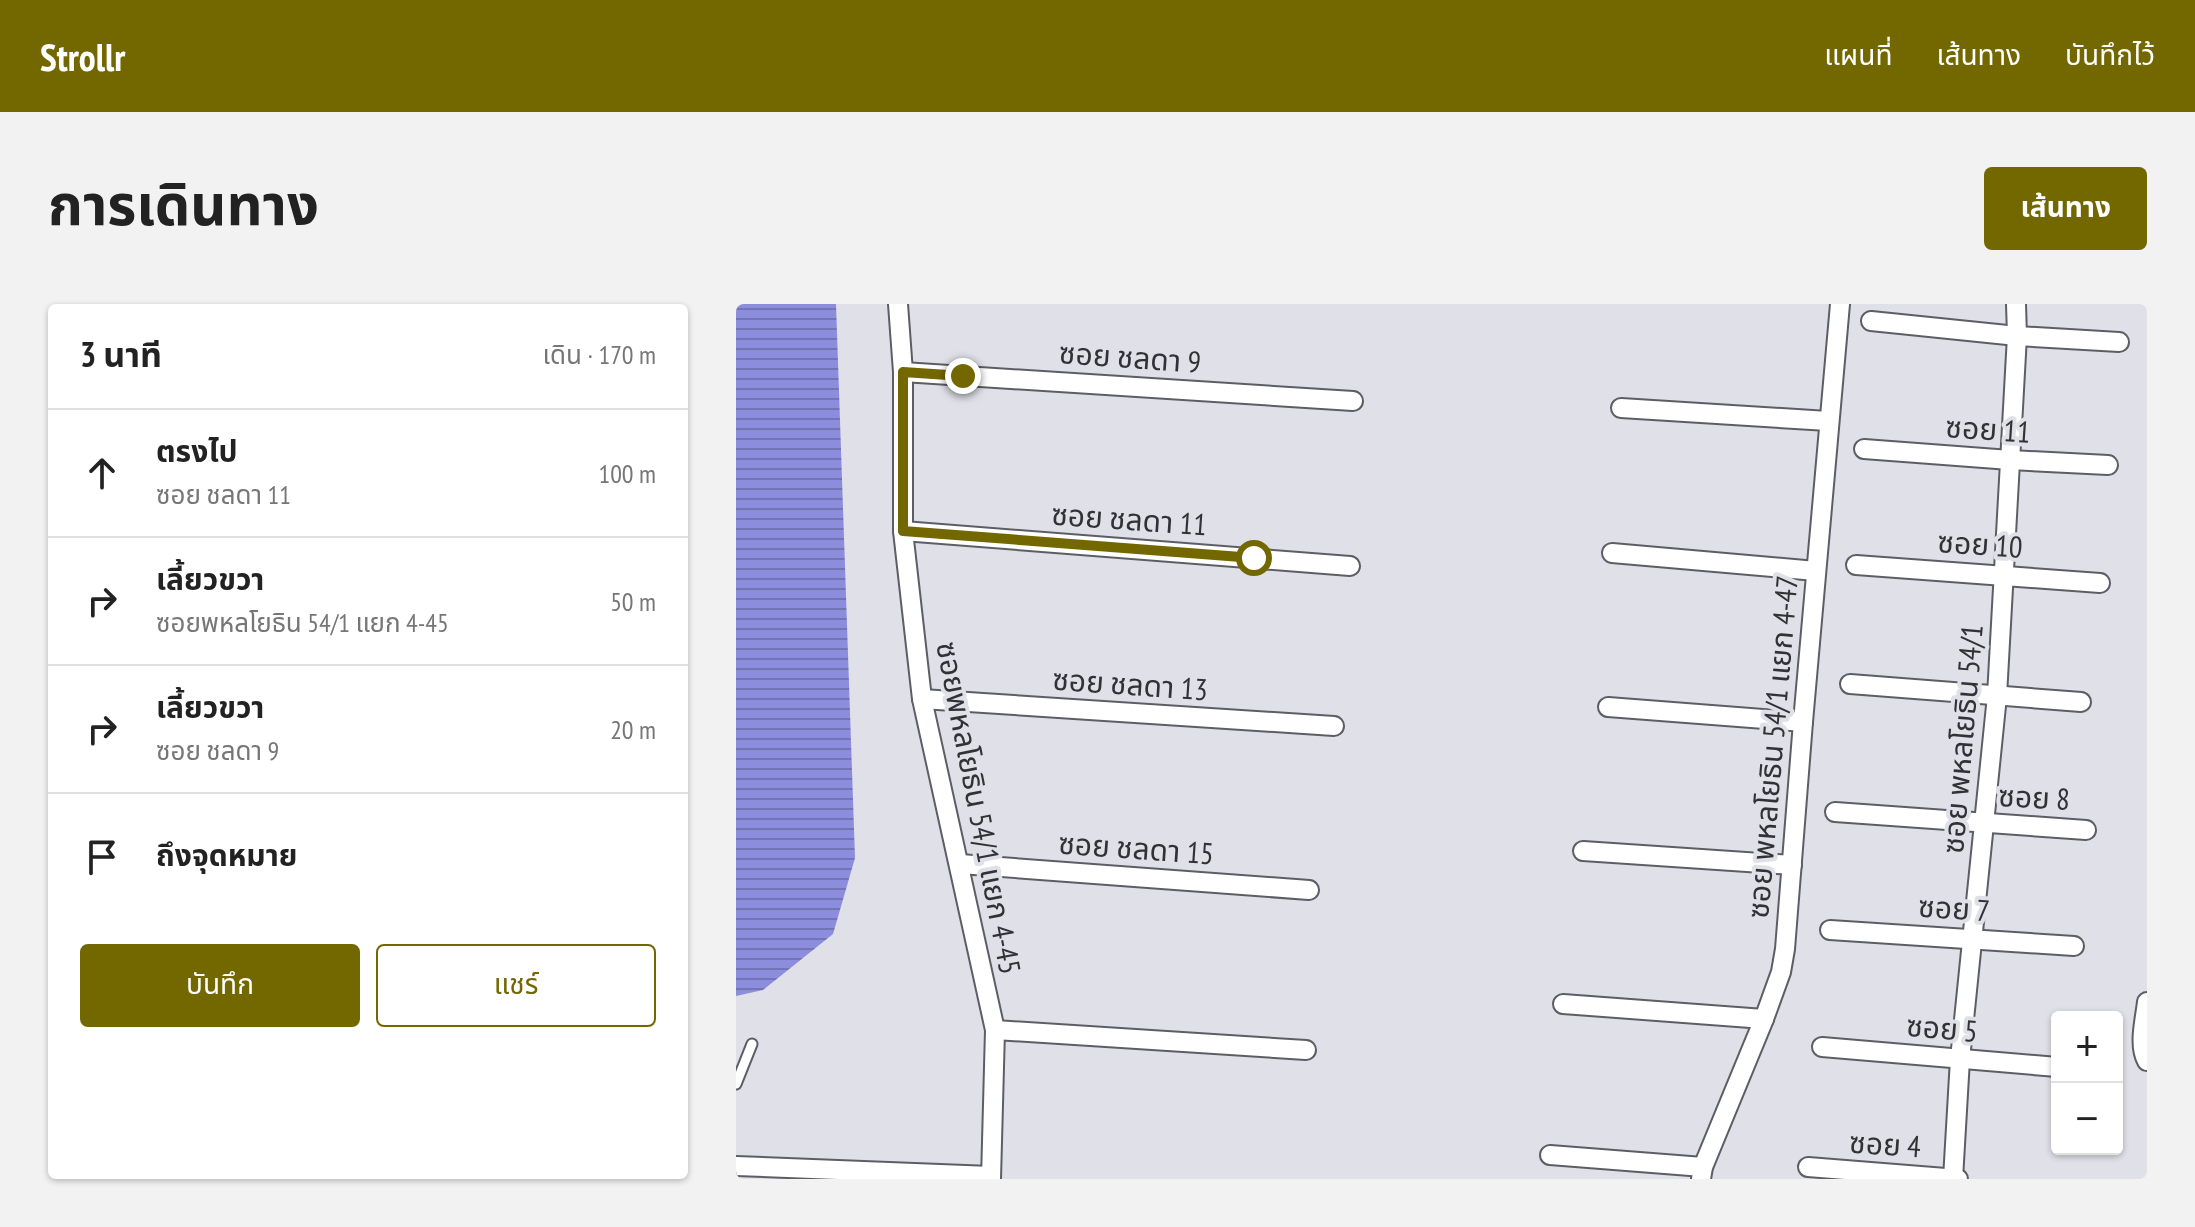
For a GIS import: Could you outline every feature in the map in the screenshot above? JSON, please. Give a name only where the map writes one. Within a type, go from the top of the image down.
[{"type":"street","name":"ซอยพหลโยธิน 54/1 แยก 4-45","points":[[898,304],[903,372],[903,531],[922,699],[995,1030],[991,1178]]},
{"type":"street","name":"ซอย พหลโยธิน 54/1 แยก 4-47","points":[[1702,1173],[1764,1019],[1781,972],[1785,949],[1840,304]]},
{"type":"street","name":"ซอย พหลโยธิน 54/1","points":[[1954,1179],[1960,1059],[1997,696],[2017,336],[2016,304]]},
{"type":"street","points":[[1871,321],[2017,336],[2119,342]]},
{"type":"street","name":"ซอย ชลดา 9","points":[[903,372],[1353,401]]},
{"type":"street","points":[[1621,408],[1828,421]]},
{"type":"street","name":"ซอย 11","points":[[1864,449],[2108,465]]},
{"type":"street","name":"ซอย ชลดา 11","points":[[903,531],[1350,566]]},
{"type":"street","points":[[1612,553],[1816,571]]},
{"type":"street","name":"ซอย 10","points":[[1856,565],[2100,583]]},
{"type":"street","points":[[1850,684],[2081,702]]},
{"type":"street","name":"ซอย ชลดา 13","points":[[922,699],[1334,726]]},
{"type":"street","points":[[1608,707],[1803,722]]},
{"type":"street","name":"ซอย 8","points":[[1835,812],[2086,830]]},
{"type":"street","points":[[1583,851],[1792,865]]},
{"type":"street","name":"ซอย ชลดา 15","points":[[960,864],[1309,890]]},
{"type":"street","name":"ซอย 7","points":[[1830,930],[2074,946]]},
{"type":"street","points":[[2147,1002],[2143,1045],[2147,1061]]},
{"type":"street","points":[[1563,1004],[1764,1019]]},
{"type":"street","points":[[995,1030],[1306,1050]]},
{"type":"street","name":"ซอย 5","points":[[1822,1047],[2051,1067]]},
{"type":"street","points":[[1550,1155],[1702,1173]]},
{"type":"street","points":[[736,1166],[991,1178]]},
{"type":"street","name":"ซอย 4","points":[[1808,1167],[1954,1179]]},
{"type":"lane","points":[[736,1084],[752,1044]]},
{"type":"water","points":[[736,304],[836,304],[855,858],[833,934],[763,990],[736,996]]},
{"type":"route","points":[[963,376],[903,372],[903,531],[1254,558]]}]
